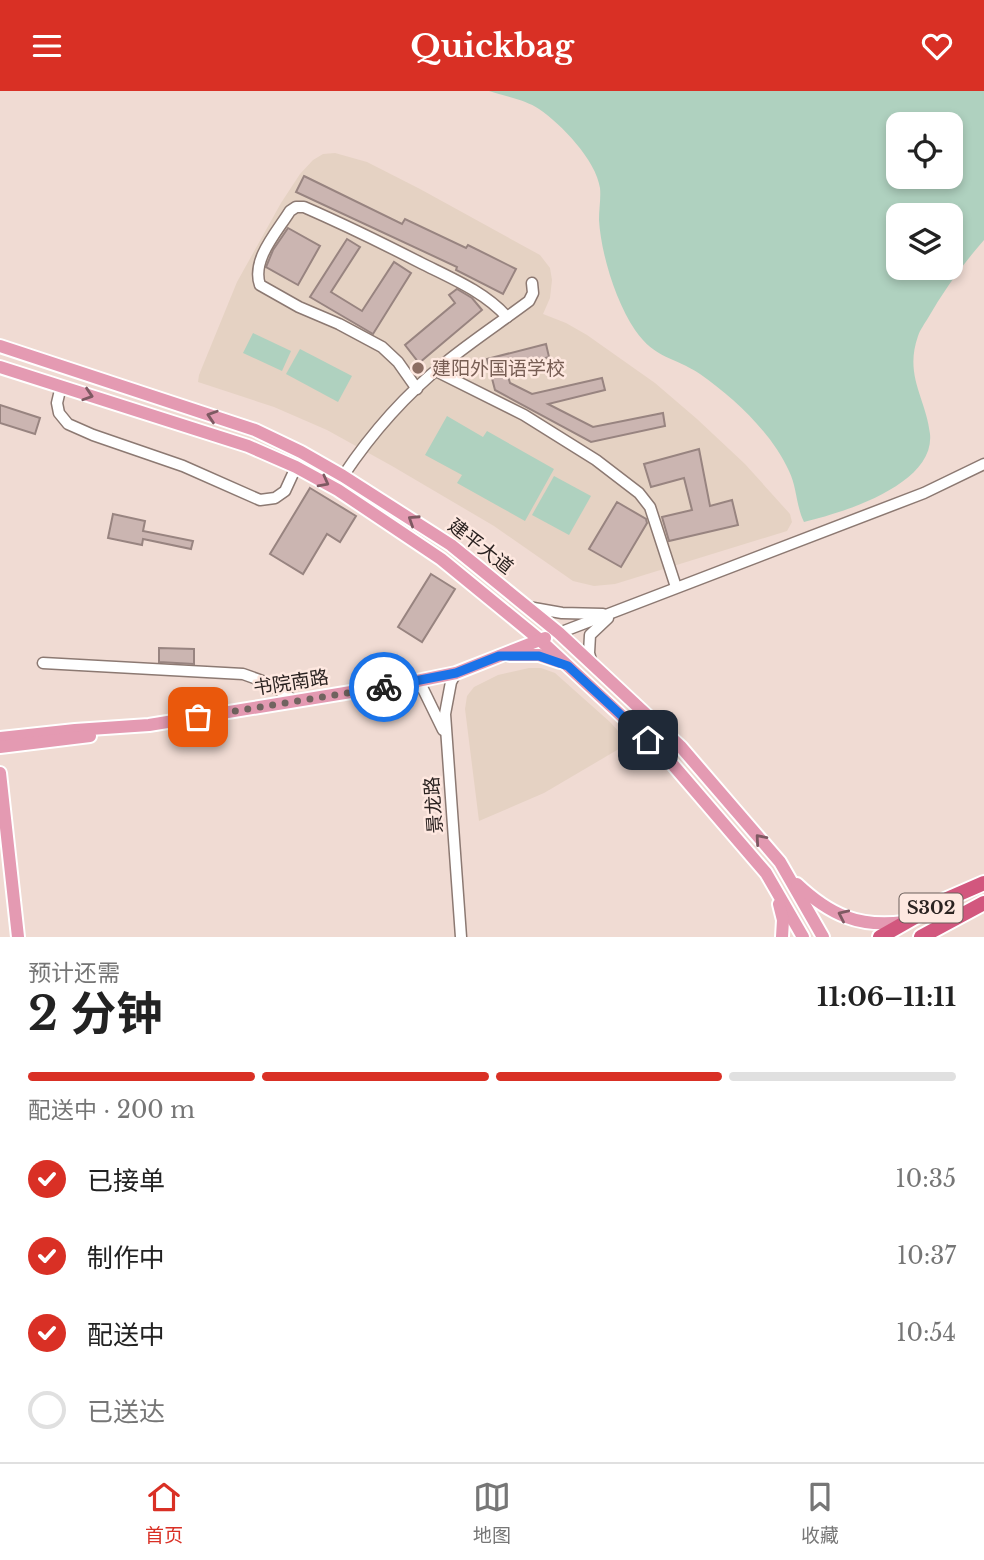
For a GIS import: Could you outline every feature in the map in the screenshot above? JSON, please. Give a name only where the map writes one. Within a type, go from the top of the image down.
[{"type":"highway","name":"S302","points":[[880,937],[945,900],[984,883]]},
{"type":"highway","name":"S302","points":[[921,937],[984,904]]},
{"type":"main road","name":"建平大道","points":[[0,346],[255,430],[343,476],[451,545],[559,633],[681,747],[780,862],[823,937]]},
{"type":"main road","name":"建平大道","points":[[0,367],[248,446],[296,467],[338,490],[440,559],[540,640],[668,759],[766,873],[803,937]]},
{"type":"main road","points":[[499,656],[518,638],[518,628],[507,614]]},
{"type":"main road","name":"书院南路","points":[[0,738],[149,725],[412,682],[456,673],[559,633]]},
{"type":"main road","points":[[499,656],[539,656],[568,666]]},
{"type":"main road","points":[[0,747],[76,738],[149,725]]},
{"type":"main road","points":[[0,773],[19,937]]},
{"type":"main road","points":[[788,876],[814,900],[861,923],[881,925],[907,921]]},
{"type":"main road","points":[[774,887],[783,920],[782,937]]},
{"type":"street","points":[[417,389],[398,362],[382,347],[260,285],[257,276],[259,263],[290,211],[303,207],[398,251],[494,303],[507,317]]},
{"type":"street","points":[[343,476],[365,443],[436,371],[529,301],[533,293],[532,283]]},
{"type":"street","points":[[436,371],[524,415],[596,460],[639,493],[650,507],[676,587]]},
{"type":"street","points":[[61,386],[58,395],[59,414],[68,423],[93,435],[183,466],[260,500],[275,498],[285,491],[296,467]]},
{"type":"street","points":[[559,633],[924,493],[984,464]]},
{"type":"street","points":[[527,607],[572,614],[614,613]]},
{"type":"street","points":[[593,664],[589,653],[590,635],[614,613]]},
{"type":"street","points":[[43,663],[243,674],[268,684],[295,701]]},
{"type":"street","name":"景龙路","points":[[456,673],[448,695],[445,737],[461,937]]},
{"type":"street","points":[[412,682],[423,689],[438,716],[445,737]]},
{"type":"shaded area","name":"建阳外国语学校","points":[[335,153],[367,162],[540,255],[550,268],[552,280],[550,298],[543,314],[587,335],[655,383],[697,419],[745,464],[790,514],[792,522],[787,531],[615,584],[594,586],[573,581],[494,526],[327,430],[274,407],[198,382],[237,282],[281,203],[313,160],[323,154]]},
{"type":"shaded area","points":[[541,668],[555,673],[610,722],[629,743],[544,793],[479,821],[465,709],[467,696],[474,687],[498,675]]},
{"type":"green space","points":[[489,91],[984,91],[984,240],[963,266],[963,203],[886,203],[886,280],[952,280],[918,336],[914,350],[917,386],[930,434],[928,452],[918,468],[883,494],[840,512],[804,522],[789,471],[762,429],[713,383],[650,347],[635,330],[616,292],[606,262],[600,233],[600,188],[592,166],[567,133],[539,109]]},
{"type":"green space","points":[[253,333],[291,351],[282,371],[243,353]]},
{"type":"green space","points":[[300,349],[352,376],[338,402],[286,374]]},
{"type":"green space","points":[[447,416],[483,437],[487,431],[554,469],[525,521],[457,483],[462,475],[425,455]]},
{"type":"green space","points":[[554,476],[591,496],[569,535],[532,515]]},
{"type":"building","points":[[304,176],[402,224],[405,219],[466,248],[468,245],[516,269],[503,294],[456,270],[457,267],[296,192]]},
{"type":"building","points":[[288,228],[320,246],[298,285],[266,267],[273,250]]},
{"type":"building","points":[[347,239],[360,247],[331,292],[362,311],[394,262],[411,273],[373,334],[310,297]]},
{"type":"building","points":[[457,289],[472,298],[482,310],[419,363],[405,345],[455,303],[449,295]]},
{"type":"building","points":[[546,344],[549,357],[506,369],[510,383],[532,394],[602,378],[605,390],[548,404],[593,427],[663,413],[665,426],[591,442],[495,390],[487,359]]},
{"type":"building","points":[[0,405],[40,418],[35,434],[0,423]]},
{"type":"building","points":[[699,449],[710,506],[732,500],[738,525],[669,541],[662,517],[692,510],[684,478],[651,487],[644,464]]},
{"type":"building","points":[[310,488],[356,516],[340,542],[327,534],[303,574],[270,554]]},
{"type":"building","points":[[617,502],[646,519],[647,523],[621,567],[589,549]]},
{"type":"building","points":[[113,514],[145,521],[143,531],[193,541],[191,549],[143,539],[142,545],[108,538]]},
{"type":"building","points":[[431,574],[455,589],[422,642],[398,627]]},
{"type":"building","points":[[159,648],[194,649],[194,664],[159,662]]},
{"type":"way so far","points":[[198,717],[384,687]]},
{"type":"place","name":"建阳外国语学校","points":[[418,368]]},
{"type":"route","points":[[384,687],[456,673],[499,656],[523,654],[548,657],[568,666],[648,740]]}]
